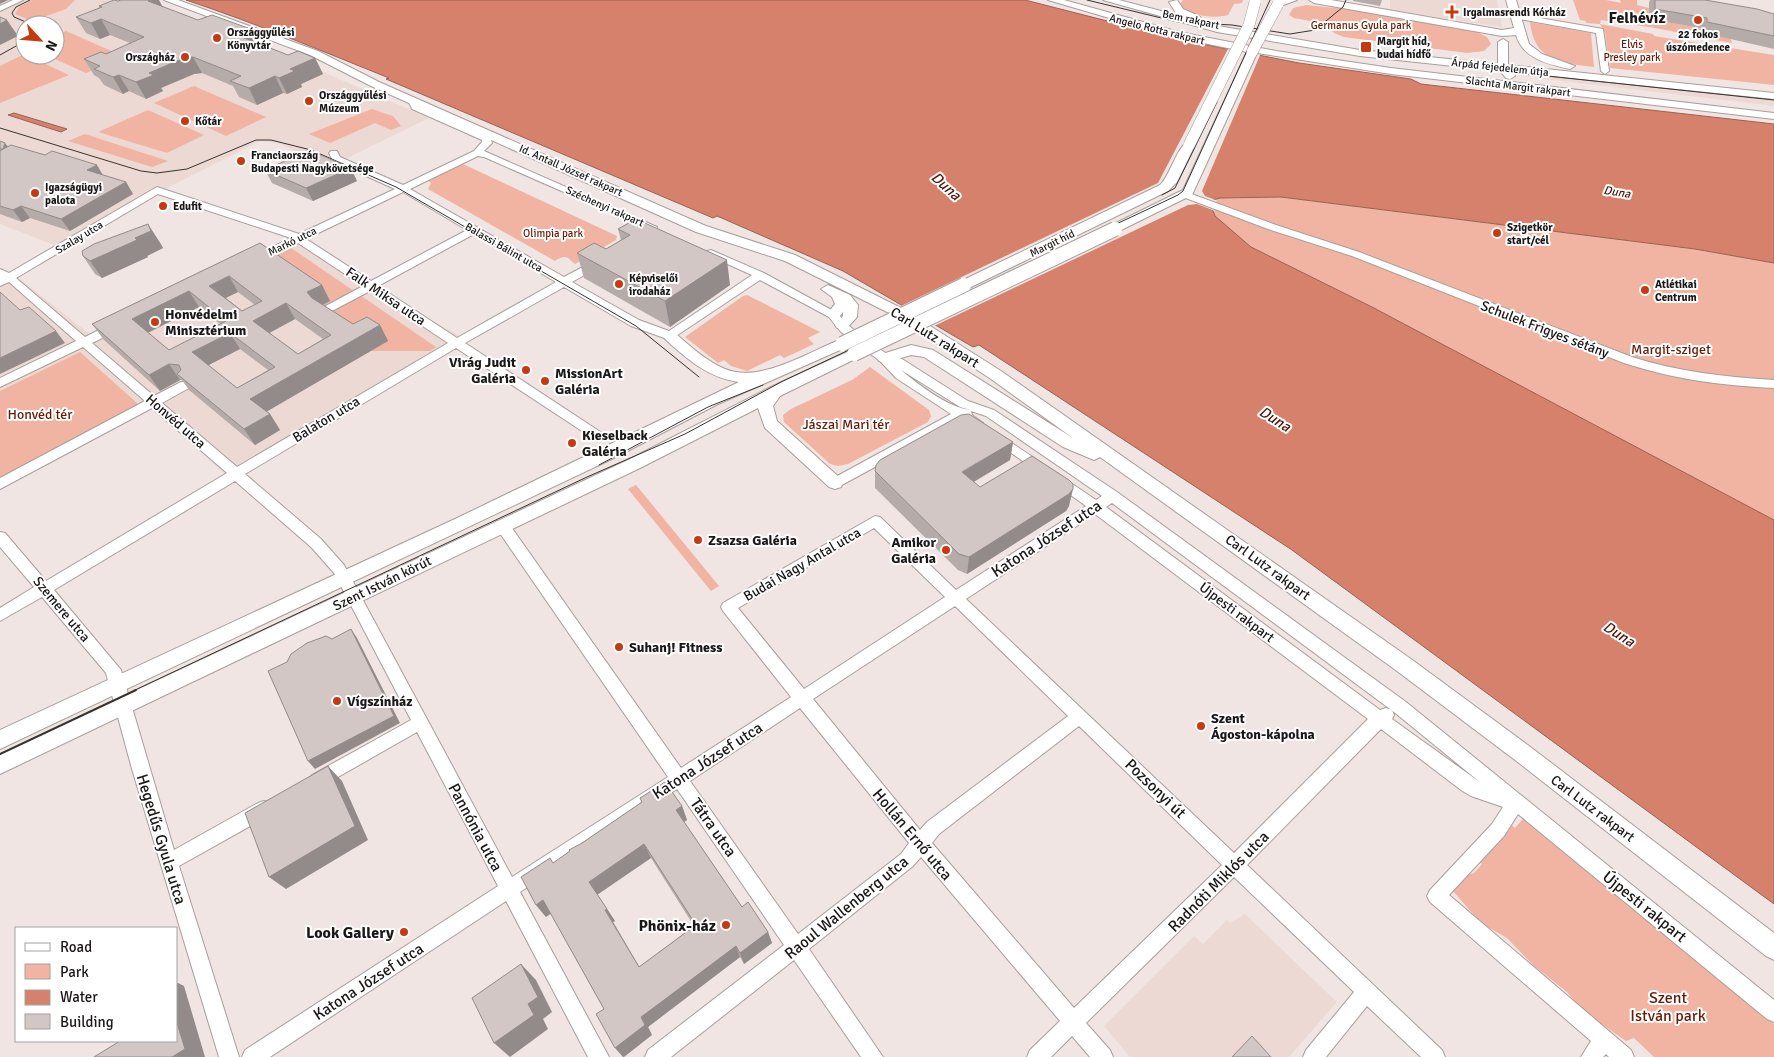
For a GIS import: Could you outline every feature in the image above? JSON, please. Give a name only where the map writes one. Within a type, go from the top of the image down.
[{"type":"main road","name":"Id. Antall József rakpart","points":[[169,0],[297,46],[412,100],[701,229],[730,238]]},
{"type":"main road","name":"Angelo Rotta rakpart","points":[[1053,0],[1178,35],[1262,52]]},
{"type":"main road","name":"Bem rakpart","points":[[1108,0],[1232,30]]},
{"type":"main road","name":"Margit híd","points":[[744,382],[778,373],[1168,186],[1249,25],[1251,11],[1256,0]]},
{"type":"main road","points":[[1314,0],[1343,2],[1486,30],[1509,33],[1521,29]]},
{"type":"main road","points":[[1511,0],[1521,29],[1523,43],[1539,63]]},
{"type":"main road","points":[[1152,11],[1168,10],[1174,1],[1183,13],[1210,23]]},
{"type":"main road","points":[[1186,194],[1192,187],[1255,45],[1283,1]]},
{"type":"main road","points":[[1083,9],[1202,34],[1220,34],[1232,30]]},
{"type":"main road","name":"Bem rakpart","points":[[1152,11],[1210,23],[1232,30]]},
{"type":"main road","name":"Árpád fejedelem útja","points":[[1232,30],[1360,53],[1503,55],[1539,63],[1593,70],[1774,89]]},
{"type":"main road","name":"Árpád fejedelem útja","points":[[1232,30],[1301,40],[1474,58],[1503,55],[1524,70],[1774,96]]},
{"type":"main road","points":[[1486,30],[1503,55],[1507,74],[1522,81],[1634,94],[1758,114]]},
{"type":"main road","name":"Slachta Margit rakpart","points":[[1262,52],[1358,67],[1774,116]]},
{"type":"main road","points":[[1503,55],[1539,63],[1564,74]]},
{"type":"main road","points":[[1524,70],[1539,63]]},
{"type":"main road","points":[[1634,94],[1667,103]]},
{"type":"main road","name":"Margit híd","points":[[768,397],[1186,194]]},
{"type":"main road","points":[[730,238],[849,301],[852,310],[850,317],[837,320]]},
{"type":"main road","name":"Carl Lutz rakpart","points":[[730,238],[768,249],[790,258],[900,313],[996,375],[1120,465],[1238,546],[1411,670],[1689,880],[1774,948]]},
{"type":"main road","points":[[670,336],[716,372],[744,382]]},
{"type":"main road","points":[[884,358],[911,350],[928,353],[1069,443],[1120,465]]},
{"type":"main road","name":"Szent István körút","points":[[0,740],[610,453],[744,382]]},
{"type":"main road","points":[[768,397],[765,410],[771,424],[835,483]]},
{"type":"main road","name":"Szent István körút","points":[[0,764],[651,455],[768,397]]},
{"type":"street","points":[[0,9],[19,0]]},
{"type":"street","points":[[1517,16],[1600,31],[1605,71]]},
{"type":"street","name":"Id. Antall József rakpart","points":[[412,100],[414,107],[487,139],[486,143],[477,153]]},
{"type":"street","name":"Balassi Bálint utca","points":[[350,152],[343,155],[333,154],[402,188],[635,323],[670,336]]},
{"type":"street","name":"Markó utca","points":[[246,264],[477,153]]},
{"type":"street","name":"Széchenyi rakpart","points":[[477,153],[494,157],[656,232]]},
{"type":"street","name":"Falk Miksa utca","points":[[157,190],[290,233],[299,238],[598,436]]},
{"type":"street","name":"Szalay utca","points":[[3,278],[157,190]]},
{"type":"street","name":"Schulek Frigyes sétány","points":[[1186,194],[1301,236],[1318,246],[1370,267],[1408,276],[1628,360],[1666,372],[1721,381],[1774,384]]},
{"type":"street","points":[[326,310],[474,230]]},
{"type":"street","points":[[700,248],[760,275],[837,320],[845,329],[884,358],[898,362],[964,404],[990,413]]},
{"type":"street","name":"Balaton utca","points":[[0,615],[440,352],[458,344],[610,256]]},
{"type":"street","points":[[670,336],[760,275]]},
{"type":"street","name":"Honvéd utca","points":[[3,278],[85,342],[316,543],[339,569],[354,596]]},
{"type":"street","points":[[0,383],[124,323]]},
{"type":"street","points":[[884,358],[888,366],[898,374],[960,415]]},
{"type":"street","points":[[0,484],[186,384]]},
{"type":"street","points":[[835,483],[960,415],[990,413]]},
{"type":"street","name":"Újpesti rakpart","points":[[990,413],[1112,496],[1400,707],[1774,1012]]},
{"type":"street","name":"Újpesti rakpart","points":[[960,415],[977,423],[1095,506],[1477,790],[1516,802]]},
{"type":"street","name":"Katona József utca","points":[[252,1057],[1112,496]]},
{"type":"street","name":"Pozsonyi út","points":[[875,521],[1435,1057]]},
{"type":"street","name":"Budai Nagy Antal utca","points":[[728,607],[875,521]]},
{"type":"street","name":"Tátra utca","points":[[502,525],[873,1057]]},
{"type":"street","name":"Szemere utca","points":[[0,537],[107,662],[118,685],[123,706]]},
{"type":"street","name":"Pannónia utca","points":[[354,596],[599,1057]]},
{"type":"street","name":"Hollán Ernő utca","points":[[728,607],[921,844],[1102,1057]]},
{"type":"street","name":"Hegedűs Gyula utca","points":[[123,706],[230,1057]]},
{"type":"street","name":"Radnóti Miklós utca","points":[[1037,1057],[1235,864],[1380,718],[1400,707]]},
{"type":"street","name":"Raoul Wallenberg utca","points":[[656,1057],[908,860],[934,828],[1080,716]]},
{"type":"street","points":[[307,786],[421,722]]},
{"type":"street","points":[[169,862],[281,800]]},
{"type":"street","points":[[1516,802],[1498,830],[1436,896],[1624,1057]]},
{"type":"street","points":[[1313,1057],[1367,991]]},
{"type":"street","points":[[1591,1057],[1604,1040]]},
{"type":"shaded area","points":[[0,0],[132,0],[227,30],[429,118],[331,166],[277,143],[260,141],[161,191],[64,249],[0,224]]},
{"type":"shaded area","name":"Irgalmasrendi Kórház","points":[[1390,0],[1497,0],[1502,27],[1390,10]]},
{"type":"shaded area","points":[[1518,72],[1774,100],[1774,106],[1520,76]]},
{"type":"shaded area","points":[[300,233],[434,322],[468,340],[233,481],[150,406],[0,486],[0,285],[20,279],[92,336]]},
{"type":"shaded area","points":[[1245,914],[1337,1002],[1289,1057],[1130,1057],[1104,1026],[1194,936],[1203,944],[1227,920],[1230,923]]},
{"type":"green space","points":[[32,0],[75,0],[66,9],[49,15],[17,15],[15,14],[19,7]]},
{"type":"green space","points":[[1183,0],[1243,0],[1242,3],[1234,4],[1228,15],[1217,17],[1202,16],[1183,9],[1179,6]]},
{"type":"green space","points":[[1573,0],[1606,0],[1621,3],[1620,0],[1637,0],[1637,5],[1649,8],[1649,19],[1700,28],[1731,39],[1732,43],[1657,28],[1601,20],[1600,24],[1586,23],[1586,21],[1580,20]]},
{"type":"green space","name":"Germanus Gyula park","points":[[1306,5],[1355,10],[1475,31],[1487,37],[1491,44],[1484,51],[1467,53],[1344,37],[1334,33],[1325,24],[1294,18],[1289,15],[1293,8]]},
{"type":"green space","points":[[1530,22],[1591,33],[1594,67],[1571,64],[1551,58],[1537,45]]},
{"type":"green space","name":"Elvis Presley park","points":[[1600,24],[1653,34],[1654,36],[1774,55],[1774,85],[1610,68],[1605,33]]},
{"type":"green space","points":[[65,32],[125,57],[86,73],[65,64]]},
{"type":"green space","points":[[15,58],[15,65],[48,65],[69,75],[0,103],[0,66]]},
{"type":"green space","points":[[194,86],[266,117],[226,136],[154,103]]},
{"type":"green space","points":[[372,109],[393,116],[401,126],[391,130],[375,123],[330,143],[309,134]]},
{"type":"green space","points":[[148,110],[204,135],[167,153],[98,132]]},
{"type":"green space","points":[[85,134],[168,161],[152,167],[68,141]]},
{"type":"green space","name":"Olimpia park","points":[[463,164],[617,236],[616,240],[575,264],[565,257],[555,261],[428,189],[431,183],[428,181]]},
{"type":"green space","name":"Margit-sziget","points":[[1281,197],[1695,249],[1774,263],[1774,520],[1372,307],[1251,247],[1215,216],[1209,201],[1220,198]]},
{"type":"green space","points":[[291,248],[436,347],[430,351],[371,351],[387,341],[362,340],[268,258]]},
{"type":"green space","points":[[747,295],[820,332],[808,338],[814,344],[784,358],[780,355],[747,371],[731,366],[724,360],[718,363],[685,337]]},
{"type":"green space","name":"Honvéd tér","points":[[80,352],[139,405],[0,478],[0,391]]},
{"type":"green space","name":"Jászai Mari tér","points":[[870,367],[929,410],[931,416],[928,422],[848,464],[838,466],[830,464],[784,422],[783,415],[791,409],[852,380]]},
{"type":"green space","points":[[636,485],[719,586],[711,591],[628,489]]},
{"type":"green space","name":"Szent István park","points":[[1523,819],[1774,1024],[1774,1057],[1654,1057],[1634,1038],[1626,1041],[1583,1011],[1567,992],[1534,966],[1507,938],[1481,923],[1452,890],[1462,877],[1474,873],[1482,864],[1478,860],[1493,841],[1512,825],[1515,828]]},
{"type":"water","name":"Duna","points":[[186,0],[1025,0],[1182,40],[1299,63],[1411,79],[1421,84],[1774,124],[1774,263],[1695,249],[1281,197],[1220,198],[1209,201],[1215,216],[1251,247],[1372,307],[1774,520],[1774,904],[1292,550],[979,345],[973,347],[843,271],[717,216],[713,218],[386,79],[389,78]]},
{"type":"water","points":[[14,113],[67,129],[61,132],[8,115]]},
{"type":"pier","points":[[1229,47],[1261,53],[1202,191],[1205,196],[1218,201],[1212,203],[1215,211],[1197,204],[1188,205],[934,326],[901,306],[1158,183]]},
{"type":"building","points":[[114,0],[151,0],[148,1],[198,20],[212,15],[248,28],[234,34],[288,55],[298,51],[315,58],[290,69],[295,71],[279,78],[275,76],[249,88],[230,81],[241,76],[193,57],[186,57],[149,73],[154,75],[136,82],[119,75],[113,77],[94,69],[100,66],[84,59],[101,52],[106,54],[144,37],[101,19],[91,23],[76,17]]},
{"type":"building","points":[[1655,0],[1705,0],[1757,9],[1774,14],[1774,36],[1707,22],[1707,18],[1655,9]]},
{"type":"building","points":[[0,17],[7,20],[0,24]]},
{"type":"building","points":[[0,141],[5,143],[3,149],[0,149]]},
{"type":"building","name":"Igazságügyi palota","points":[[11,145],[45,155],[52,151],[97,165],[87,170],[126,182],[61,219],[21,206],[13,210],[0,206],[0,151]]},
{"type":"building","points":[[309,150],[351,168],[306,188],[265,170]]},
{"type":"building","points":[[636,219],[727,260],[665,301],[577,253],[594,243],[606,249],[630,235],[618,229]]},
{"type":"building","points":[[148,224],[151,231],[135,238],[137,240],[90,261],[83,256],[82,251],[94,244]]},
{"type":"building","points":[[260,243],[322,285],[307,292],[312,298],[353,324],[367,317],[380,325],[250,399],[270,414],[244,429],[177,374],[181,370],[179,365],[169,364],[149,375],[92,324]],"holes":[[[229,276],[262,301],[242,311],[209,286]],[[189,291],[226,321],[169,350],[132,319]],[[286,303],[331,335],[298,354],[253,321]],[[230,333],[275,367],[237,388],[192,352]]]},
{"type":"building","points":[[0,292],[20,310],[29,307],[56,331],[0,358]]},
{"type":"building","points":[[969,414],[1013,442],[962,472],[980,487],[1032,456],[1069,480],[1073,484],[1073,489],[1069,494],[969,557],[959,554],[875,471],[876,465],[880,460],[961,415]]},
{"type":"building","name":"Vígszínház","points":[[351,629],[394,716],[308,761],[268,671],[287,662],[291,654],[307,643],[326,636],[332,639]]},
{"type":"building","points":[[328,766],[355,826],[269,877],[245,813]]},
{"type":"building","name":"Phönix-ház","points":[[665,782],[682,806],[676,810],[742,907],[748,902],[768,932],[740,953],[736,946],[641,1017],[645,1025],[615,1048],[596,1014],[604,1009],[543,900],[536,905],[521,877],[550,858],[553,863],[569,850],[642,802],[640,798]],"holes":[[[644,844],[696,925],[639,967],[605,910],[607,909],[589,882]]]},
{"type":"building","points":[[521,964],[538,997],[528,1004],[534,1015],[494,1043],[472,998]]},
{"type":"building","points":[[178,1026],[185,1049],[172,1057],[94,1057],[118,1042],[178,1042]]},
{"type":"building","points":[[1252,1036],[1271,1057],[1232,1057]]},
{"type":"tram line","points":[[15,17],[12,13],[16,7],[30,0]]},
{"type":"tram line","points":[[1087,0],[1178,22],[1232,25],[1257,29]]},
{"type":"tram line","points":[[1257,29],[1270,0]]},
{"type":"tram line","points":[[1257,29],[1290,34],[1315,30],[1343,7],[1346,0]]},
{"type":"tram line","points":[[133,691],[587,477],[685,434],[783,381],[1178,195],[1183,191],[1257,29]]},
{"type":"tram line","points":[[0,55],[15,47]]},
{"type":"tram line","points":[[1519,73],[1774,100]]},
{"type":"tram line","points":[[1162,195],[1175,188],[1217,102]]},
{"type":"tram line","points":[[0,128],[141,171],[157,173],[187,169],[256,140],[271,140],[311,150],[396,187],[636,326],[699,377]]},
{"type":"tram line","points":[[599,465],[708,407],[763,385]]},
{"type":"tram line","points":[[0,754],[136,690]]},
{"type":"place","name":"Irgalmasrendi Kórház","points":[[1452,12]]},
{"type":"place","name":"22 fokos úszómedence","points":[[1698,20]]},
{"type":"place","name":"Országgyűlési Könyvtár","points":[[217,38]]},
{"type":"place","name":"Margit híd, budai hídfő","points":[[1366,47]]},
{"type":"place","name":"Országház","points":[[185,57]]},
{"type":"place","name":"Országgyűlési Múzeum","points":[[309,101]]},
{"type":"place","name":"Kőtár","points":[[185,121]]},
{"type":"place","name":"Franciaország Budapesti Nagykövetsége","points":[[241,161]]},
{"type":"place","name":"Igazságügyi palota","points":[[35,193]]},
{"type":"place","name":"Edufit","points":[[163,206]]},
{"type":"place","name":"Szigetkör start/cél","points":[[1497,233]]},
{"type":"place","name":"Képviselői irodaház","points":[[619,284]]},
{"type":"place","name":"Atlétikai Centrum","points":[[1645,290]]},
{"type":"place","name":"Honvédelmi Minisztérium","points":[[155,322]]},
{"type":"place","name":"Virág Judit Galéria","points":[[526,370]]},
{"type":"place","name":"MissionArt Galéria","points":[[545,381]]},
{"type":"place","name":"Kieselback Galéria","points":[[572,443]]},
{"type":"place","name":"Zsazsa Galéria","points":[[698,540]]},
{"type":"place","name":"Amikor Galéria","points":[[946,550]]},
{"type":"place","name":"Suhanj! Fitness","points":[[619,647]]},
{"type":"place","name":"Vígszínház","points":[[337,701]]},
{"type":"place","name":"Szent Ágoston-kápolna","points":[[1201,726]]},
{"type":"place","name":"Phönix-ház","points":[[726,925]]},
{"type":"place","name":"Look Gallery","points":[[404,932]]},
{"type":"district","name":"Felhévíz","points":[[1637,17]]}]
